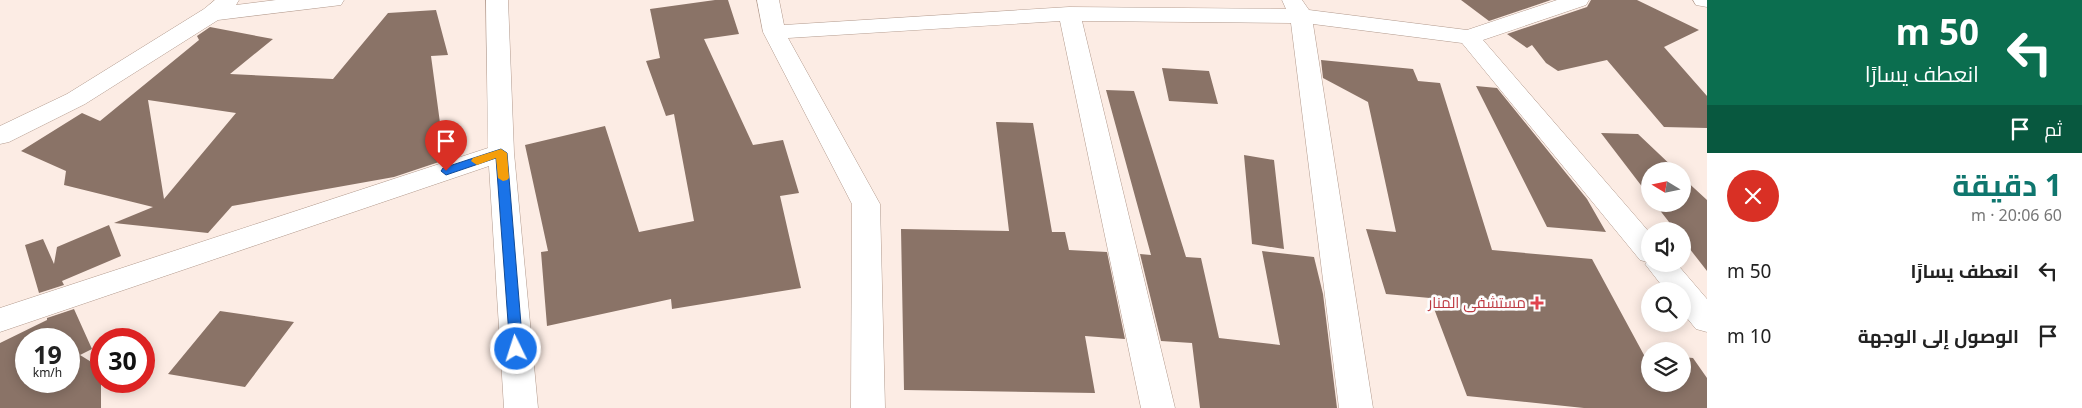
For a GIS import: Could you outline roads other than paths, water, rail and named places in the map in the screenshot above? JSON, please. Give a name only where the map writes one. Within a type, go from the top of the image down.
[{"type":"street","points":[[0,136],[76,99],[220,7],[333,0]]},
{"type":"street","points":[[497,0],[501,153],[521,408]]},
{"type":"street","points":[[768,0],[774,32],[866,204],[868,408]]},
{"type":"street","points":[[774,32],[1070,14],[1296,8],[1469,37],[1578,0]]},
{"type":"street","points":[[1296,8],[1356,408]]},
{"type":"street","points":[[1070,14],[1158,408]]},
{"type":"street","points":[[1469,37],[1641,241]]},
{"type":"street","points":[[0,320],[501,153]]},
{"type":"street","points":[[1667,272],[1707,320]]},
{"type":"place","name":"مستشفى المنار","points":[[1537,303]]}]
